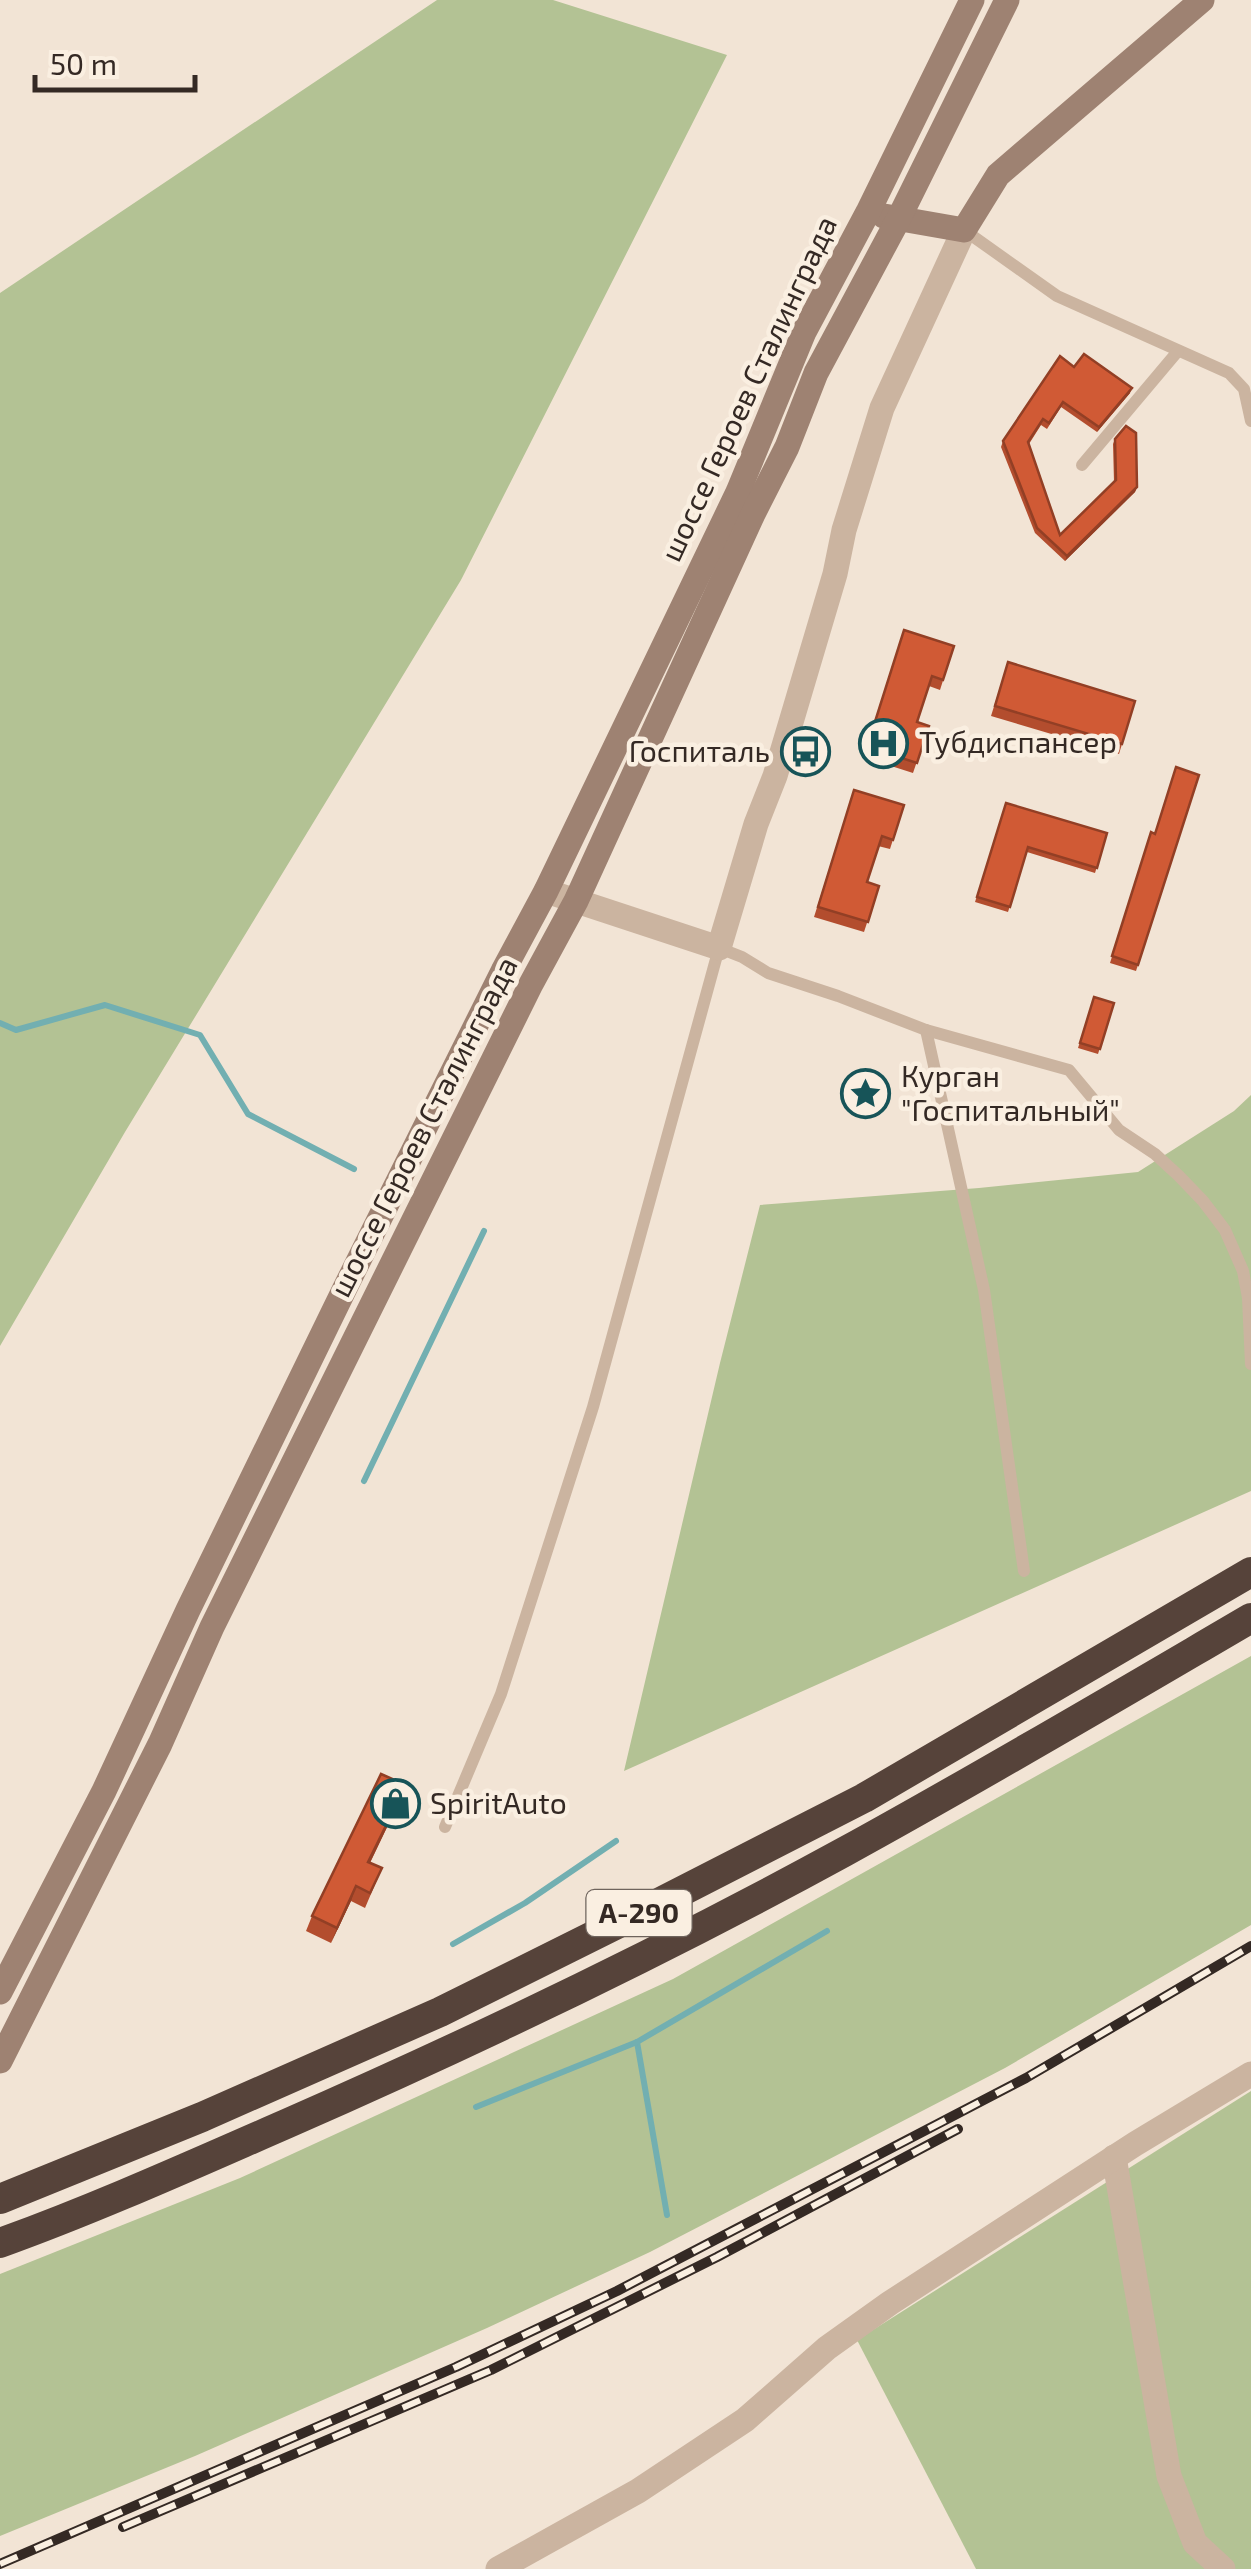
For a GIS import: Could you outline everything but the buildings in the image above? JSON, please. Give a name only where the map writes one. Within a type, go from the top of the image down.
[{"type":"highway","name":"А-290","points":[[0,2199],[202,2117],[440,2012],[651,1907],[864,1798],[1251,1572]]},
{"type":"highway","name":"А-290","points":[[0,2243],[193,2165],[395,2076],[671,1942],[841,1854],[1251,1618]]},
{"type":"main road","name":"шоссе Героев Сталинграда","points":[[0,1992],[104,1791],[346,1284],[546,891],[738,492],[804,332],[972,0]]},
{"type":"main road","name":"шоссе Героев Сталинграда","points":[[0,2060],[160,1744],[212,1627],[531,984],[576,901],[787,447],[816,373],[898,220],[1007,0]]},
{"type":"main road","points":[[868,212],[964,230],[998,175],[1202,0]]},
{"type":"street","points":[[546,891],[719,948],[756,824],[775,776],[882,408],[964,230]]},
{"type":"street","points":[[498,2569],[638,2491],[745,2420],[827,2348],[890,2302],[1251,2074]]},
{"type":"street","points":[[1114,2157],[1169,2476],[1196,2543],[1223,2569]]},
{"type":"lane","points":[[964,230],[1057,296],[1234,378],[1244,390],[1251,421]]},
{"type":"lane","points":[[1082,465],[1178,351]]},
{"type":"lane","points":[[445,1826],[501,1694],[592,1407],[719,948],[768,973],[926,1030],[1070,1070],[1119,1130],[1155,1154],[1214,1214],[1236,1250],[1248,1298],[1251,1364]]},
{"type":"lane","points":[[926,1030],[984,1290],[1024,1570]]},
{"type":"green space","points":[[437,0],[553,0],[727,55],[461,580],[125,1132],[0,1346],[0,293]]},
{"type":"green space","points":[[1251,1095],[1251,1491],[624,1771],[760,1205],[1138,1172],[1234,1111]]},
{"type":"green space","points":[[1251,1656],[1251,1925],[1005,2068],[650,2252],[195,2456],[0,2536],[0,2274],[240,2178],[673,1979]]},
{"type":"green space","points":[[1251,2091],[1251,2569],[976,2569],[857,2340]]},
{"type":"waterway","points":[[0,1023],[16,1030],[105,1005],[200,1035],[248,1114],[354,1169]]},
{"type":"waterway","points":[[364,1481],[484,1231]]},
{"type":"waterway","points":[[453,1944],[525,1903],[616,1841]]},
{"type":"waterway","points":[[476,2107],[637,2042],[827,1931]]},
{"type":"waterway","points":[[637,2042],[667,2215]]},
{"type":"railway","points":[[0,2564],[456,2367],[617,2291],[1026,2078],[1251,1946]]},
{"type":"railway","points":[[123,2527],[491,2370],[717,2257],[958,2129]]},
{"type":"place","name":"Тубдиспансер","points":[[884,743]]},
{"type":"place","name":"Госпиталь","points":[[805,752]]},
{"type":"place","name":"Курган \"Госпитальный\"","points":[[866,1094]]},
{"type":"place","name":"SpiritAuto","points":[[395,1804]]}]
